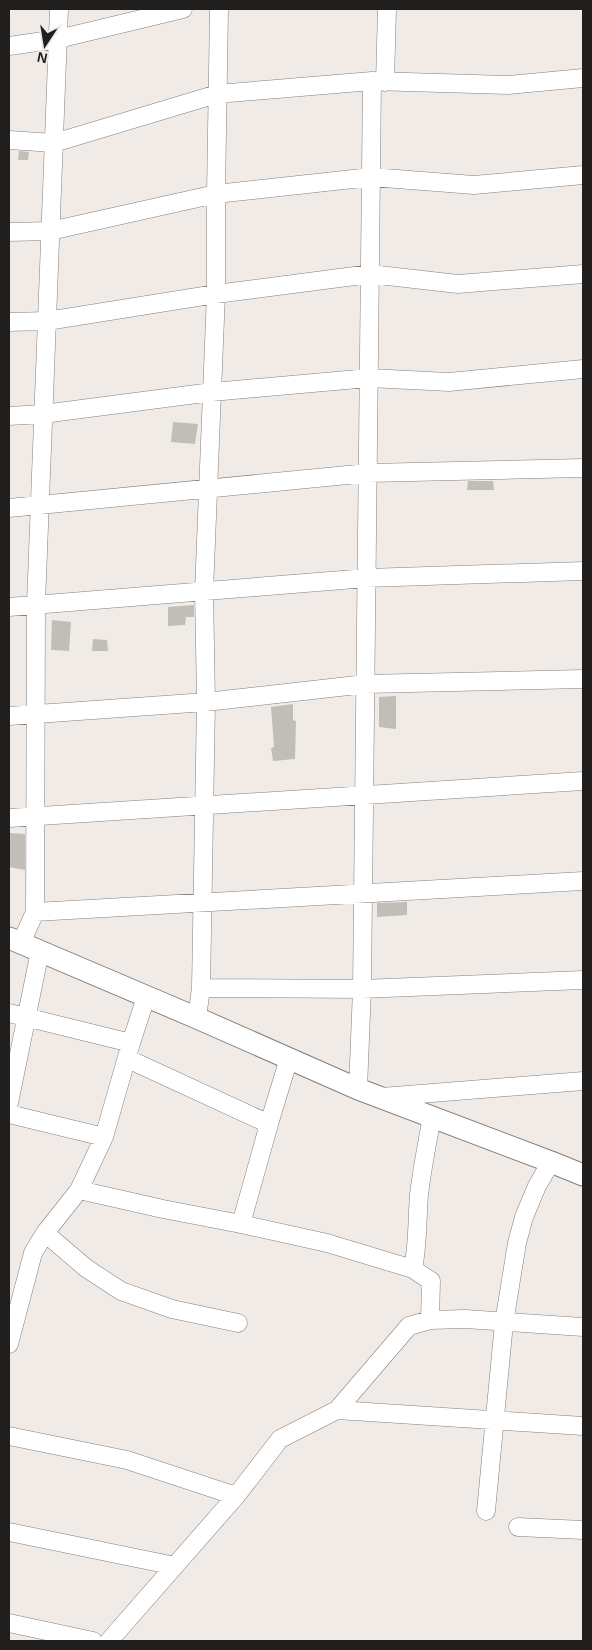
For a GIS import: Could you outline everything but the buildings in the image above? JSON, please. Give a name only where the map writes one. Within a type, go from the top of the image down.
[{"type":"main road","points":[[23,944],[198,1018],[358,1089],[583,1175]]},
{"type":"street","points":[[9,1103],[27,1017],[23,944],[35,912],[36,604],[59,9]]},
{"type":"street","points":[[9,46],[58,39],[183,9]]},
{"type":"street","points":[[198,1018],[201,988],[206,702],[204,591],[216,294],[219,9]]},
{"type":"street","points":[[358,1089],[362,989],[371,177],[387,9]]},
{"type":"street","points":[[9,140],[54,143],[217,94],[379,81],[508,85],[583,78]]},
{"type":"street","points":[[9,232],[50,232],[216,194],[371,177],[474,185],[583,175]]},
{"type":"street","points":[[9,322],[47,321],[216,294],[370,274],[458,284],[583,274]]},
{"type":"street","points":[[9,416],[43,414],[212,392],[369,378],[449,382],[583,369]]},
{"type":"street","points":[[9,508],[368,473],[583,468]]},
{"type":"street","points":[[9,607],[367,578],[583,571]]},
{"type":"street","points":[[9,716],[206,702],[366,684],[583,679]]},
{"type":"street","points":[[9,818],[583,781]]},
{"type":"street","points":[[35,912],[583,881]]},
{"type":"street","points":[[201,988],[362,989],[583,980]]},
{"type":"street","points":[[9,1344],[33,1253],[45,1232],[79,1190],[104,1137],[146,997]]},
{"type":"street","points":[[9,1013],[27,1017],[129,1051],[269,1124]]},
{"type":"street","points":[[241,1224],[289,1058]]},
{"type":"street","points":[[380,1097],[583,1081]]},
{"type":"street","points":[[9,1114],[104,1137]]},
{"type":"street","points":[[413,1269],[419,1196],[424,1156],[432,1117]]},
{"type":"street","points":[[486,1510],[504,1323],[516,1243],[537,1186],[551,1162]]},
{"type":"street","points":[[79,1190],[327,1243],[413,1269],[431,1281],[430,1320]]},
{"type":"street","points":[[45,1232],[86,1268],[121,1291],[172,1309],[238,1323]]},
{"type":"street","points":[[109,1641],[236,1496],[280,1439],[337,1410],[409,1326],[430,1320],[465,1320],[583,1326]]},
{"type":"street","points":[[337,1410],[583,1426]]},
{"type":"street","points":[[9,1436],[127,1460],[236,1496]]},
{"type":"street","points":[[518,1527],[583,1530]]},
{"type":"street","points":[[9,1532],[175,1566]]},
{"type":"street","points":[[9,1624],[93,1641]]}]
